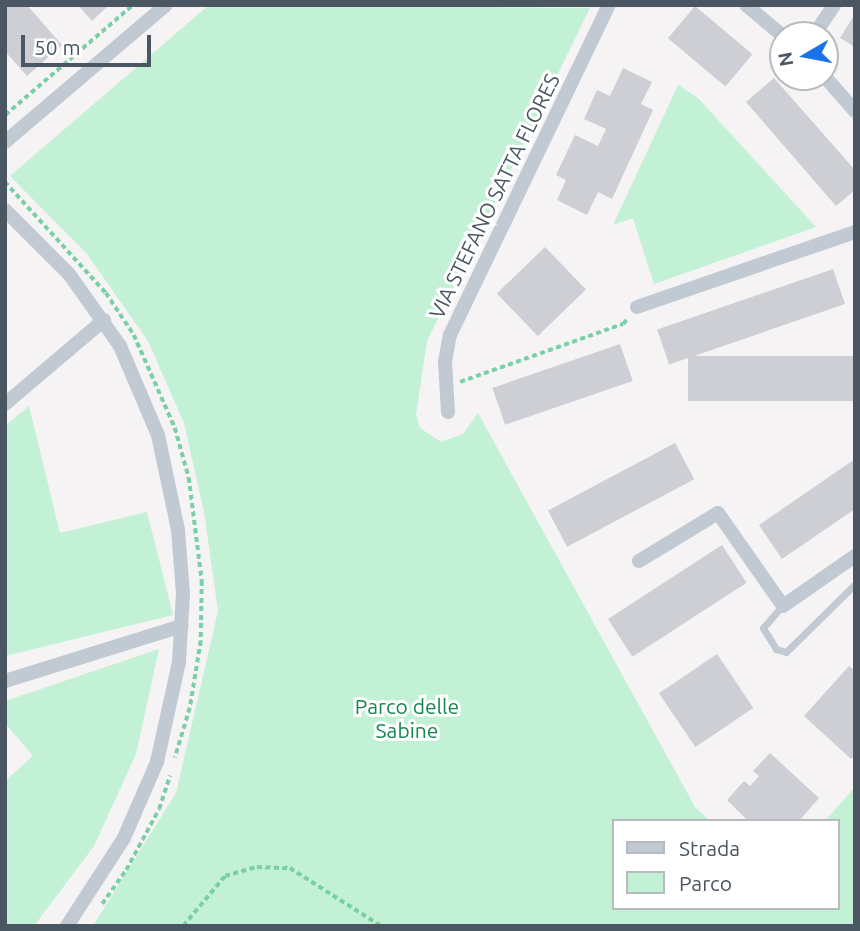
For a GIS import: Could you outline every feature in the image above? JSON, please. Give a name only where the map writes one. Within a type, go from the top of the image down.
[{"type":"street","points":[[5,142],[166,5]]},
{"type":"street","name":"VIA STEFANO SATTA FLORES","points":[[448,412],[445,388],[450,335],[609,5]]},
{"type":"street","points":[[746,5],[769,24]]},
{"type":"street","points":[[823,21],[834,5]]},
{"type":"street","points":[[838,91],[855,111]]},
{"type":"street","points":[[5,210],[69,274],[104,320],[138,383],[166,463],[178,530],[182,626],[174,692],[157,762],[124,838],[67,926]]},
{"type":"street","points":[[637,307],[855,232]]},
{"type":"street","points":[[5,404],[104,320]]},
{"type":"street","points":[[639,561],[718,513],[783,606],[855,556]]},
{"type":"street","points":[[5,681],[182,626]]},
{"type":"lane","points":[[783,606],[763,628],[776,649],[786,652],[855,584]]},
{"type":"path","points":[[5,115],[133,5]]},
{"type":"path","points":[[5,181],[64,241],[106,293],[157,381],[189,478],[202,580],[201,641],[190,708],[174,761]]},
{"type":"path","points":[[445,388],[623,324],[637,307]]},
{"type":"path","points":[[94,915],[127,870],[159,809],[170,773]]},
{"type":"path","points":[[183,926],[225,876],[257,867],[290,868],[381,926]]},
{"type":"green space","name":"Parco delle Sabine","points":[[209,5],[590,8],[427,341],[416,415],[420,428],[441,442],[463,434],[478,413],[695,807],[708,819],[612,819],[612,910],[839,910],[839,819],[827,819],[855,787],[855,926],[93,926],[176,793],[218,611],[204,512],[184,423],[148,341],[87,254],[10,176]]},
{"type":"green space","points":[[678,85],[698,98],[816,227],[654,284],[633,218],[613,225]]},
{"type":"green space","points":[[29,406],[60,533],[147,512],[173,615],[5,656],[5,426]]},
{"type":"green space","points":[[159,649],[136,754],[94,846],[34,926],[5,926],[5,781],[33,756],[5,723],[5,701]]},
{"type":"building","points":[[5,5],[27,5],[62,45],[27,76],[5,51]]},
{"type":"building","points":[[78,5],[109,5],[92,21]]},
{"type":"building","points":[[695,6],[752,54],[725,86],[668,38]]},
{"type":"building","points":[[855,14],[855,47],[840,38]]},
{"type":"building","points":[[623,68],[652,82],[641,104],[653,110],[612,199],[598,192],[587,215],[557,200],[566,180],[556,175],[575,135],[598,146],[606,129],[584,119],[597,90],[610,96]]},
{"type":"building","points":[[769,82],[769,91],[785,91],[855,170],[855,190],[836,206],[746,102]]},
{"type":"building","points":[[545,247],[586,289],[538,336],[497,294]]},
{"type":"building","points":[[833,269],[845,304],[669,365],[657,330]]},
{"type":"building","points":[[620,344],[633,381],[505,425],[492,388]]},
{"type":"building","points":[[688,356],[855,356],[855,401],[688,401]]},
{"type":"building","points":[[675,443],[694,479],[567,547],[548,511]]},
{"type":"building","points":[[855,459],[855,509],[782,559],[759,525]]},
{"type":"building","points":[[722,545],[747,583],[632,657],[608,619]]},
{"type":"building","points":[[717,654],[753,708],[695,747],[659,693]]},
{"type":"building","points":[[849,666],[855,671],[855,755],[851,759],[804,716]]},
{"type":"building","points":[[770,753],[819,798],[801,819],[746,819],[727,800],[744,781],[750,786],[759,776],[753,771]]}]
